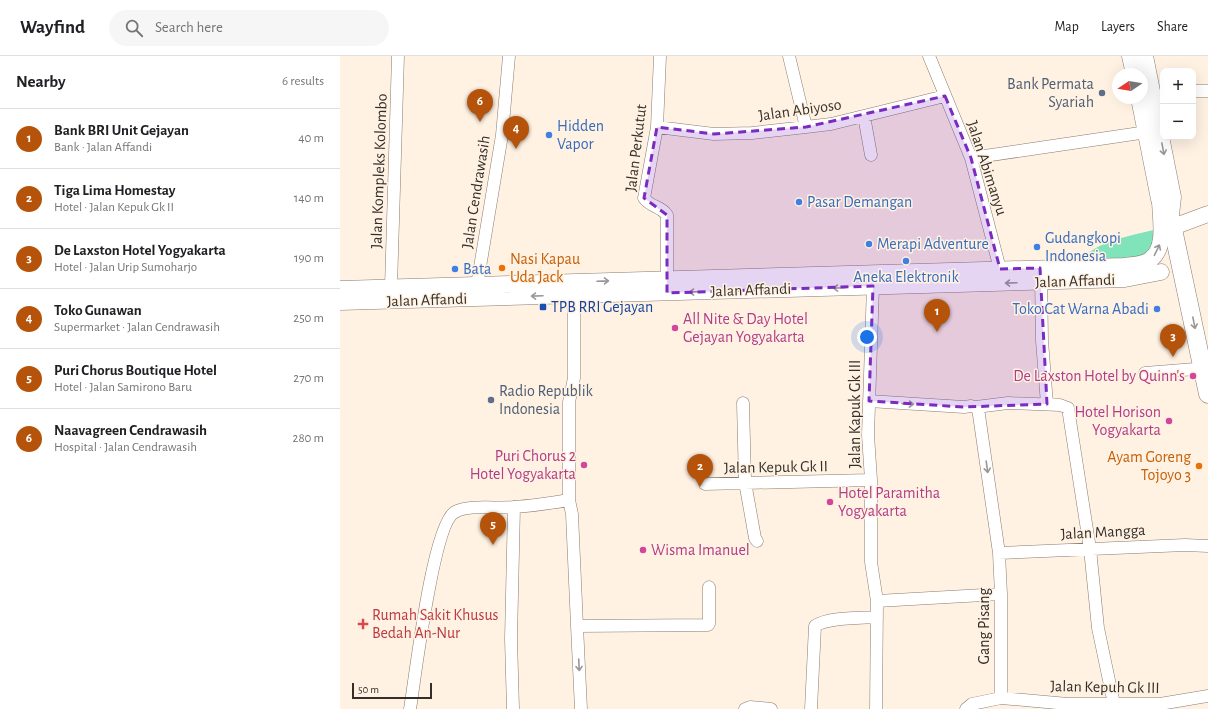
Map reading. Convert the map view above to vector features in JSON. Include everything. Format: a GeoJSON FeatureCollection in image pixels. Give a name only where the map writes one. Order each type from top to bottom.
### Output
{"type":"FeatureCollection","features":[{"type":"Feature","properties":{"kind":"main road"},"geometry":{"type":"LineString","coordinates":[[1131,56],[1134,68]]}},
{"type":"Feature","properties":{"kind":"main road"},"geometry":{"type":"LineString","coordinates":[[1144,56],[1172,197],[1174,255],[1170,263],[1161,272]]}},
{"type":"Feature","properties":{"kind":"main road"},"geometry":{"type":"LineString","coordinates":[[1124,266],[1141,264],[1151,260],[1157,252],[1161,241],[1160,199],[1147,132],[1152,97]]}},
{"type":"Feature","properties":{"kind":"main road"},"geometry":{"type":"LineString","coordinates":[[1160,199],[1174,229],[1206,368],[1208,394]]}},
{"type":"Feature","properties":{"kind":"main road"},"geometry":{"type":"LineString","coordinates":[[1174,229],[1208,214]]}},
{"type":"Feature","properties":{"kind":"main road","name":"Jalan Affandi"},"geometry":{"type":"LineString","coordinates":[[873,280],[1000,269],[1041,275],[1124,266]]}},
{"type":"Feature","properties":{"kind":"main road"},"geometry":{"type":"LineString","coordinates":[[1124,266],[1161,272],[1180,282],[1188,292]]}},
{"type":"Feature","properties":{"kind":"main road","name":"Jalan Affandi"},"geometry":{"type":"LineString","coordinates":[[340,302],[478,292],[1041,275],[1124,279],[1161,272]]}},
{"type":"Feature","properties":{"kind":"main road","name":"Jalan Affandi"},"geometry":{"type":"LineString","coordinates":[[340,289],[390,287],[574,295],[667,286]]}},
{"type":"Feature","properties":{"kind":"street","name":"Jalan Kompleks Kolombo"},"geometry":{"type":"LineString","coordinates":[[390,287],[398,56]]}},
{"type":"Feature","properties":{"kind":"street","name":"Jalan Cendrawasih"},"geometry":{"type":"LineString","coordinates":[[478,292],[502,135],[510,56]]}},
{"type":"Feature","properties":{"kind":"street","name":"Jalan Perkutut"},"geometry":{"type":"LineString","coordinates":[[660,56],[657,127],[644,198],[647,203],[663,210],[667,215],[667,286]]}},
{"type":"Feature","properties":{"kind":"street"},"geometry":{"type":"LineString","coordinates":[[789,56],[806,127]]}},
{"type":"Feature","properties":{"kind":"street","name":"Jalan Abimanyu"},"geometry":{"type":"LineString","coordinates":[[929,56],[971,158],[1000,269]]}},
{"type":"Feature","properties":{"kind":"street"},"geometry":{"type":"LineString","coordinates":[[1196,91],[1208,90]]}},
{"type":"Feature","properties":{"kind":"street","name":"Jalan Abiyoso"},"geometry":{"type":"LineString","coordinates":[[657,127],[714,134],[806,127],[831,124],[945,96]]}},
{"type":"Feature","properties":{"kind":"street"},"geometry":{"type":"LineString","coordinates":[[864,116],[871,155]]}},
{"type":"Feature","properties":{"kind":"street"},"geometry":{"type":"LineString","coordinates":[[971,158],[1147,132]]}},
{"type":"Feature","properties":{"kind":"street"},"geometry":{"type":"LineString","coordinates":[[1041,275],[1042,341],[1047,404]]}},
{"type":"Feature","properties":{"kind":"street","name":"Jalan Kapuk Gk III"},"geometry":{"type":"LineString","coordinates":[[873,280],[869,401],[871,562],[877,602],[876,709]]}},
{"type":"Feature","properties":{"kind":"street"},"geometry":{"type":"LineString","coordinates":[[574,295],[574,378],[569,402],[569,500],[572,514],[581,709]]}},
{"type":"Feature","properties":{"kind":"street"},"geometry":{"type":"LineString","coordinates":[[1145,373],[1206,368]]}},
{"type":"Feature","properties":{"kind":"street"},"geometry":{"type":"LineString","coordinates":[[869,401],[976,407],[1008,403],[1047,404],[1068,408],[1090,549],[1098,628],[1114,704]]}},
{"type":"Feature","properties":{"kind":"street"},"geometry":{"type":"LineString","coordinates":[[743,403],[745,482],[755,538],[757,541]]}},
{"type":"Feature","properties":{"kind":"street","name":"Gang Pisang"},"geometry":{"type":"LineString","coordinates":[[976,407],[979,413],[999,553],[1001,594],[1000,698]]}},
{"type":"Feature","properties":{"kind":"street","name":"Jalan Kepuk Gk II"},"geometry":{"type":"LineString","coordinates":[[705,484],[871,480]]}},
{"type":"Feature","properties":{"kind":"street"},"geometry":{"type":"LineString","coordinates":[[410,709],[433,569],[444,529],[453,512],[464,508],[514,507],[569,500]]}},
{"type":"Feature","properties":{"kind":"street"},"geometry":{"type":"LineString","coordinates":[[513,709],[512,638],[514,507]]}},
{"type":"Feature","properties":{"kind":"street","name":"Jalan Mangga"},"geometry":{"type":"LineString","coordinates":[[999,553],[1185,545],[1208,546]]}},
{"type":"Feature","properties":{"kind":"street"},"geometry":{"type":"LineString","coordinates":[[577,626],[708,625],[710,624],[709,587]]}},
{"type":"Feature","properties":{"kind":"street"},"geometry":{"type":"LineString","coordinates":[[877,602],[1001,594]]}},
{"type":"Feature","properties":{"kind":"street"},"geometry":{"type":"LineString","coordinates":[[811,709],[814,626],[820,623],[844,619],[877,617]]}},
{"type":"Feature","properties":{"kind":"street","name":"Jalan Kepuh Gk III"},"geometry":{"type":"LineString","coordinates":[[966,709],[972,704],[1000,698],[1068,707],[1114,704],[1160,707],[1208,696]]}},
{"type":"Feature","properties":{"kind":"street"},"geometry":{"type":"LineString","coordinates":[[745,709],[750,707],[771,709]]}},
{"type":"Feature","properties":{"kind":"highlighted area"},"geometry":{"type":"Polygon","coordinates":[[[945,96],[971,158],[1000,269],[1040,268],[1047,404],[964,407],[869,401],[873,286],[667,293],[667,215],[644,198],[657,127],[714,134],[806,127],[945,96]]]}},
{"type":"Feature","properties":{"kind":"green space"},"geometry":{"type":"Polygon","coordinates":[[[1154,230],[1156,241],[1144,258],[1081,261],[1087,254],[1104,244],[1154,230]]]}},
{"type":"Feature","properties":{"kind":"place","name":"Bank Permata Syariah"},"geometry":{"type":"Point","coordinates":[1102,93]}},
{"type":"Feature","properties":{"kind":"place","name":"Naavagreen Cendrawasih"},"geometry":{"type":"Point","coordinates":[480,122]}},
{"type":"Feature","properties":{"kind":"place","name":"Hidden Vapor"},"geometry":{"type":"Point","coordinates":[549,135]}},
{"type":"Feature","properties":{"kind":"place","name":"Toko Gunawan"},"geometry":{"type":"Point","coordinates":[516,149]}},
{"type":"Feature","properties":{"kind":"place","name":"Pasar Demangan"},"geometry":{"type":"Point","coordinates":[799,202]}},
{"type":"Feature","properties":{"kind":"place","name":"Merapi Adventure"},"geometry":{"type":"Point","coordinates":[869,244]}},
{"type":"Feature","properties":{"kind":"place","name":"Gudangkopi Indonesia"},"geometry":{"type":"Point","coordinates":[1037,247]}},
{"type":"Feature","properties":{"kind":"place","name":"Aneka Elektronik"},"geometry":{"type":"Point","coordinates":[906,261]}},
{"type":"Feature","properties":{"kind":"place","name":"Nasi Kapau Uda Jack"},"geometry":{"type":"Point","coordinates":[502,268]}},
{"type":"Feature","properties":{"kind":"place","name":"Bata"},"geometry":{"type":"Point","coordinates":[455,269]}},
{"type":"Feature","properties":{"kind":"place","name":"TPB RRI Gejayan"},"geometry":{"type":"Point","coordinates":[543,307]}},
{"type":"Feature","properties":{"kind":"place","name":"Toko Cat Warna Abadi"},"geometry":{"type":"Point","coordinates":[1157,309]}},
{"type":"Feature","properties":{"kind":"place","name":"All Nite & Day Hotel Gejayan Yogyakarta"},"geometry":{"type":"Point","coordinates":[675,328]}},
{"type":"Feature","properties":{"kind":"place","name":"Bank BRI Unit Gejayan"},"geometry":{"type":"Point","coordinates":[937,332]}},
{"type":"Feature","properties":{"kind":"place","name":"De Laxston Hotel Yogyakarta"},"geometry":{"type":"Point","coordinates":[1173,357]}},
{"type":"Feature","properties":{"kind":"place","name":"De Laxston Hotel by Quinn's"},"geometry":{"type":"Point","coordinates":[1193,376]}},
{"type":"Feature","properties":{"kind":"place","name":"Radio Republik Indonesia"},"geometry":{"type":"Point","coordinates":[491,400]}},
{"type":"Feature","properties":{"kind":"place","name":"Hotel Horison Yogyakarta"},"geometry":{"type":"Point","coordinates":[1169,421]}},
{"type":"Feature","properties":{"kind":"place","name":"Puri Chorus 2 Hotel Yogyakarta"},"geometry":{"type":"Point","coordinates":[584,465]}},
{"type":"Feature","properties":{"kind":"place","name":"Ayam Goreng Tojoyo 3"},"geometry":{"type":"Point","coordinates":[1199,466]}},
{"type":"Feature","properties":{"kind":"place","name":"Tiga Lima Homestay"},"geometry":{"type":"Point","coordinates":[700,487]}},
{"type":"Feature","properties":{"kind":"place","name":"Hotel Paramitha Yogyakarta"},"geometry":{"type":"Point","coordinates":[830,502]}},
{"type":"Feature","properties":{"kind":"place","name":"Puri Chorus Boutique Hotel"},"geometry":{"type":"Point","coordinates":[493,545]}},
{"type":"Feature","properties":{"kind":"place","name":"Wisma Imanuel"},"geometry":{"type":"Point","coordinates":[643,550]}},
{"type":"Feature","properties":{"kind":"place","name":"Rumah Sakit Khusus Bedah An-Nur"},"geometry":{"type":"Point","coordinates":[363,624]}}]}
